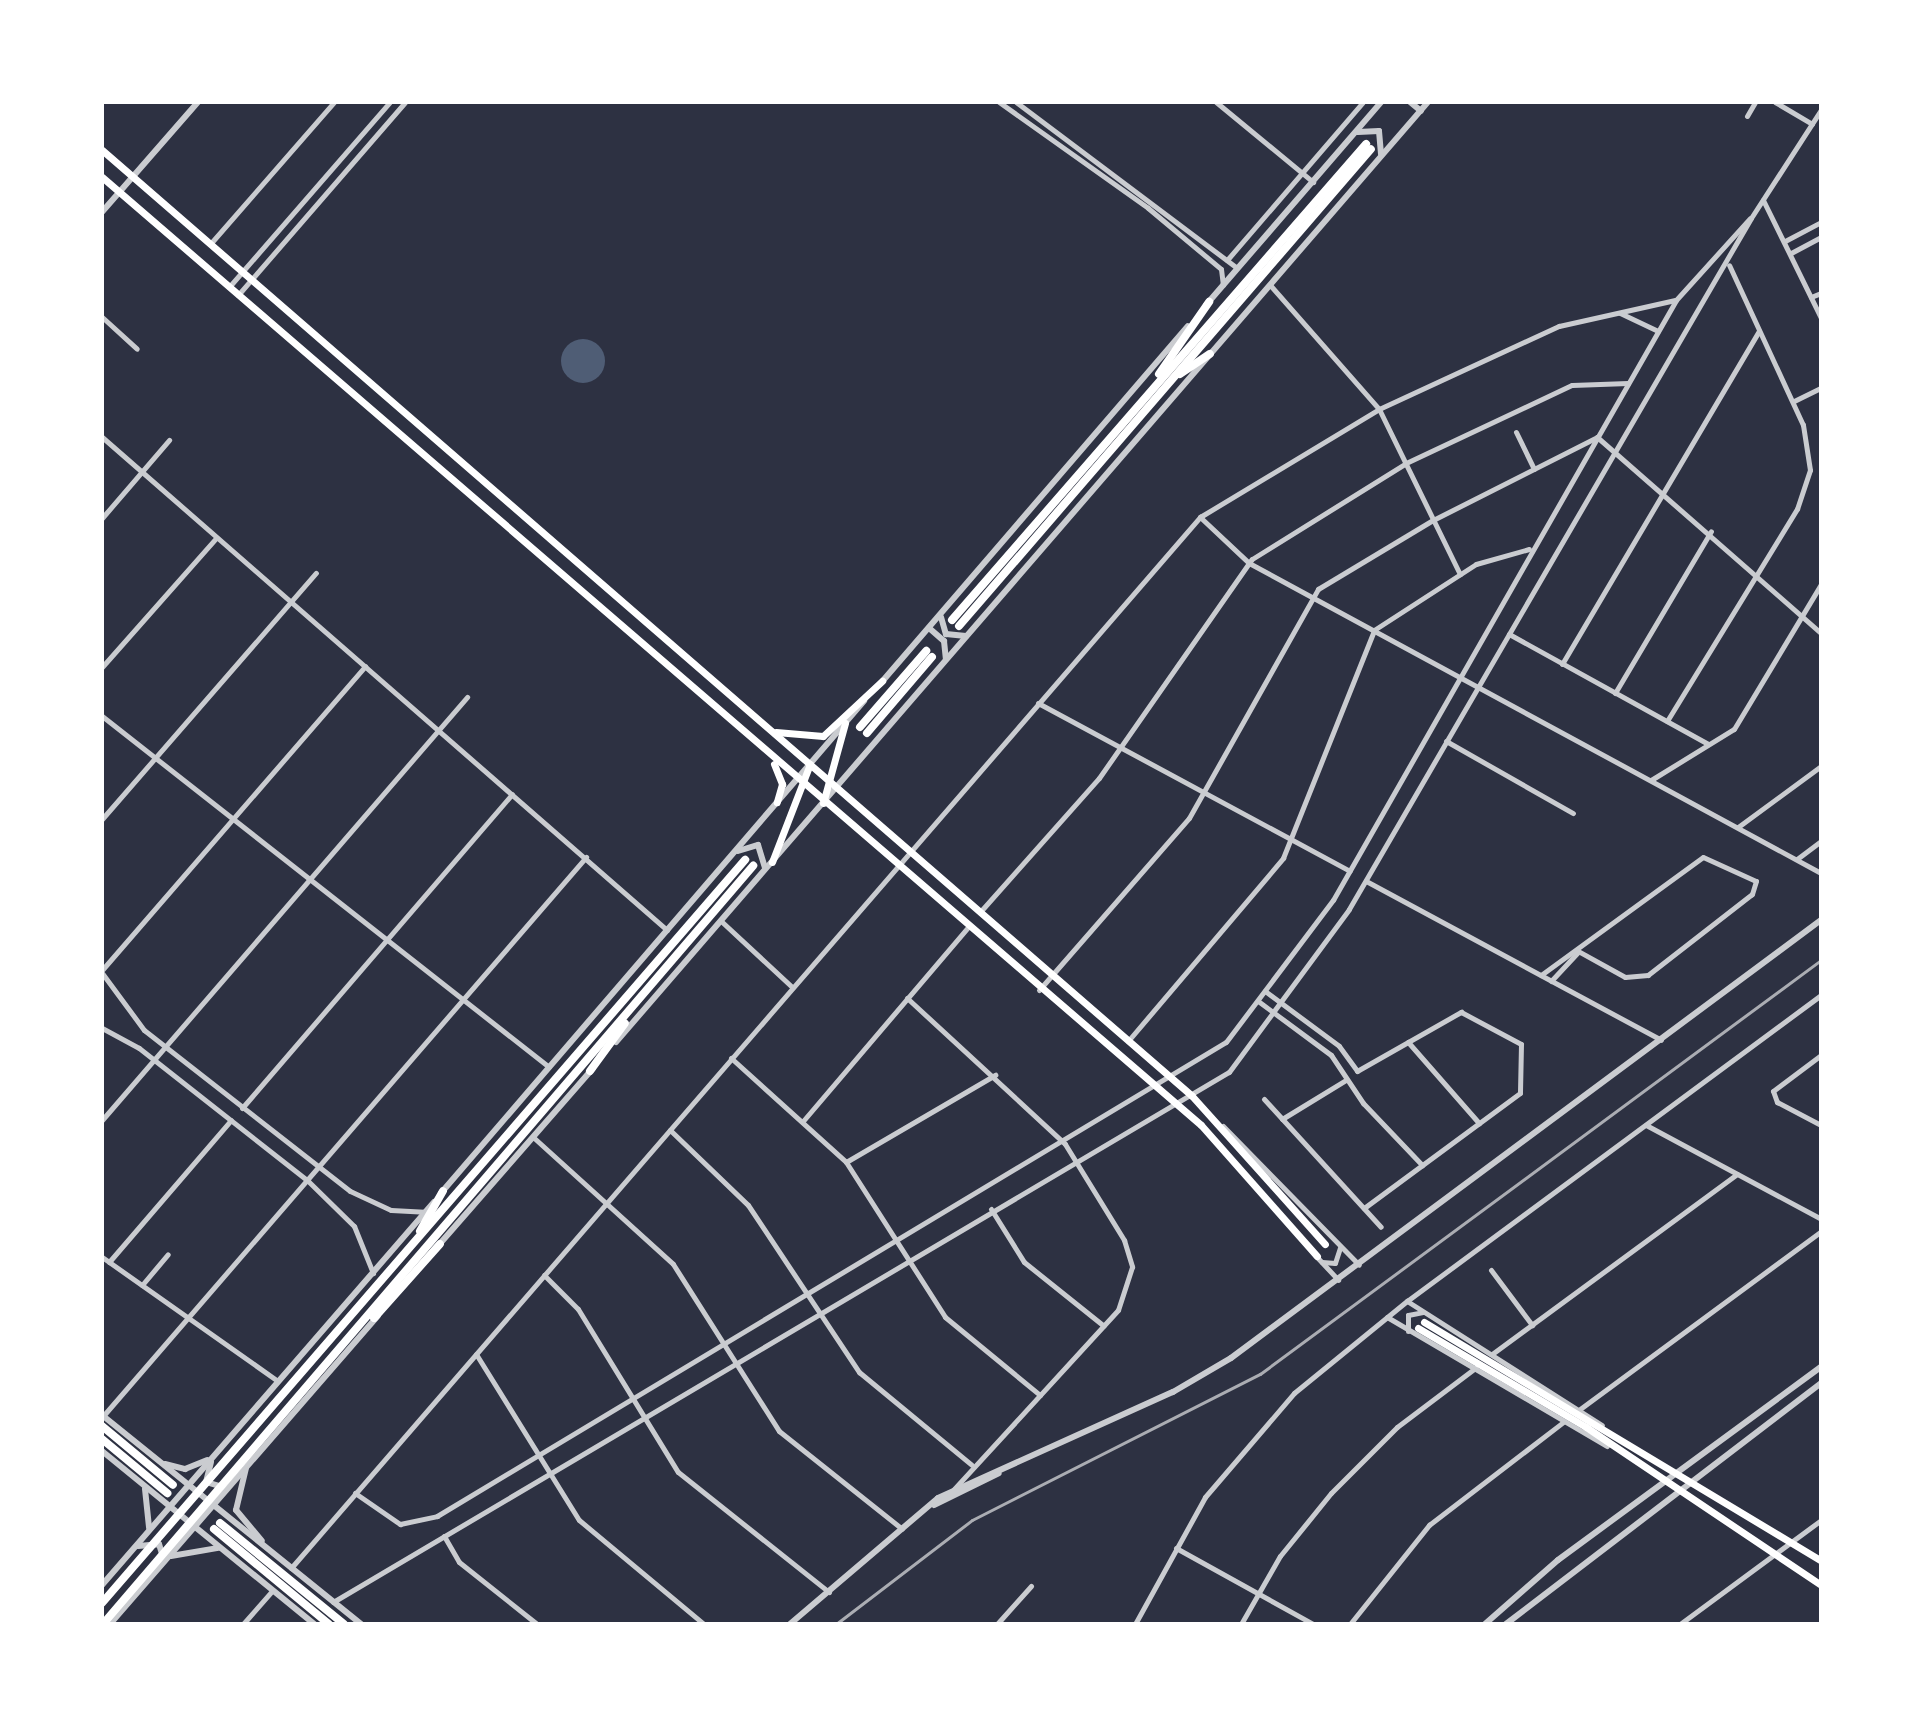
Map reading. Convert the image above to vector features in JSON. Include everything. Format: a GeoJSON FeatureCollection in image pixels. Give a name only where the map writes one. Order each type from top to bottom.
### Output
{"type":"FeatureCollection","features":[{"type":"Feature","properties":{"kind":"main road"},"geometry":{"type":"LineString","coordinates":[[1368,146],[1172,378],[956,623],[1136,408],[1368,146]]}},
{"type":"Feature","properties":{"kind":"main road"},"geometry":{"type":"LineString","coordinates":[[102,150],[1192,1096],[1325,1244]]}},
{"type":"Feature","properties":{"kind":"main road"},"geometry":{"type":"LineString","coordinates":[[102,177],[967,928],[1188,1115],[1319,1259]]}},
{"type":"Feature","properties":{"kind":"main road"},"geometry":{"type":"LineString","coordinates":[[1136,408],[1209,302]]}},
{"type":"Feature","properties":{"kind":"main road"},"geometry":{"type":"LineString","coordinates":[[1172,378],[1210,354]]}},
{"type":"Feature","properties":{"kind":"main road"},"geometry":{"type":"LineString","coordinates":[[863,730],[929,654]]}},
{"type":"Feature","properties":{"kind":"main road"},"geometry":{"type":"LineString","coordinates":[[772,731],[823,736],[882,681]]}},
{"type":"Feature","properties":{"kind":"main road"},"geometry":{"type":"LineString","coordinates":[[823,803],[826,778],[845,723]]}},
{"type":"Feature","properties":{"kind":"main road"},"geometry":{"type":"LineString","coordinates":[[768,755],[782,784],[777,802]]}},
{"type":"Feature","properties":{"kind":"main road"},"geometry":{"type":"LineString","coordinates":[[772,862],[805,787],[810,764]]}},
{"type":"Feature","properties":{"kind":"main road"},"geometry":{"type":"LineString","coordinates":[[102,1603],[749,863],[661,973],[103,1624]]}},
{"type":"Feature","properties":{"kind":"main road"},"geometry":{"type":"LineString","coordinates":[[590,1071],[661,973]]}},
{"type":"Feature","properties":{"kind":"main road"},"geometry":{"type":"LineString","coordinates":[[412,1245],[443,1191]]}},
{"type":"Feature","properties":{"kind":"main road"},"geometry":{"type":"LineString","coordinates":[[321,1371],[440,1244]]}},
{"type":"Feature","properties":{"kind":"main road"},"geometry":{"type":"LineString","coordinates":[[1821,1561],[1690,1480],[1421,1325],[1821,1585]]}},
{"type":"Feature","properties":{"kind":"main road"},"geometry":{"type":"LineString","coordinates":[[102,1426],[170,1489],[102,1439]]}},
{"type":"Feature","properties":{"kind":"main road"},"geometry":{"type":"LineString","coordinates":[[329,1624],[217,1526],[344,1624]]}},
{"type":"Feature","properties":{"kind":"street"},"geometry":{"type":"LineString","coordinates":[[102,212],[198,102]]}},
{"type":"Feature","properties":{"kind":"street"},"geometry":{"type":"LineString","coordinates":[[211,243],[334,102]]}},
{"type":"Feature","properties":{"kind":"street"},"geometry":{"type":"LineString","coordinates":[[229,287],[390,102]]}},
{"type":"Feature","properties":{"kind":"street"},"geometry":{"type":"LineString","coordinates":[[238,295],[405,102]]}},
{"type":"Feature","properties":{"kind":"street"},"geometry":{"type":"LineString","coordinates":[[999,102],[1148,208],[1221,269],[1223,286]]}},
{"type":"Feature","properties":{"kind":"street"},"geometry":{"type":"LineString","coordinates":[[1216,102],[1313,182]]}},
{"type":"Feature","properties":{"kind":"street"},"geometry":{"type":"LineString","coordinates":[[1227,260],[1363,102]]}},
{"type":"Feature","properties":{"kind":"street"},"geometry":{"type":"LineString","coordinates":[[102,1585],[1381,102]]}},
{"type":"Feature","properties":{"kind":"street"},"geometry":{"type":"LineString","coordinates":[[1410,102],[1421,111]]}},
{"type":"Feature","properties":{"kind":"street"},"geometry":{"type":"LineString","coordinates":[[110,1624],[1428,102]]}},
{"type":"Feature","properties":{"kind":"street"},"geometry":{"type":"LineString","coordinates":[[1747,116],[1755,102]]}},
{"type":"Feature","properties":{"kind":"street"},"geometry":{"type":"LineString","coordinates":[[1775,102],[1812,124]]}},
{"type":"Feature","properties":{"kind":"street"},"geometry":{"type":"LineString","coordinates":[[1021,103],[1237,268]]}},
{"type":"Feature","properties":{"kind":"street"},"geometry":{"type":"LineString","coordinates":[[333,1602],[1074,1159],[1172,1102],[1192,1096],[1229,1072],[1366,881],[1478,685],[1729,264],[1751,218],[1821,110]]}},
{"type":"Feature","properties":{"kind":"street"},"geometry":{"type":"LineString","coordinates":[[1353,135],[1379,131],[1380,158]]}},
{"type":"Feature","properties":{"kind":"street"},"geometry":{"type":"LineString","coordinates":[[1763,199],[1821,318]]}},
{"type":"Feature","properties":{"kind":"street"},"geometry":{"type":"LineString","coordinates":[[355,1493],[389,1520],[419,1524],[633,1402],[1209,1059],[1258,1001],[1350,871],[1457,674],[1676,300],[1751,218]]}},
{"type":"Feature","properties":{"kind":"street"},"geometry":{"type":"LineString","coordinates":[[1785,241],[1820,225]]}},
{"type":"Feature","properties":{"kind":"street"},"geometry":{"type":"LineString","coordinates":[[280,229],[287,236]]}},
{"type":"Feature","properties":{"kind":"street"},"geometry":{"type":"LineString","coordinates":[[1791,253],[1821,237]]}},
{"type":"Feature","properties":{"kind":"street"},"geometry":{"type":"LineString","coordinates":[[1667,721],[1797,509],[1810,470],[1794,401],[1729,264]]}},
{"type":"Feature","properties":{"kind":"street"},"geometry":{"type":"LineString","coordinates":[[1270,285],[1379,409],[1460,574]]}},
{"type":"Feature","properties":{"kind":"street"},"geometry":{"type":"LineString","coordinates":[[1811,297],[1821,293]]}},
{"type":"Feature","properties":{"kind":"street"},"geometry":{"type":"LineString","coordinates":[[291,1568],[1200,517],[1379,409],[1570,321],[1676,300]]}},
{"type":"Feature","properties":{"kind":"street"},"geometry":{"type":"LineString","coordinates":[[1619,312],[1658,331]]}},
{"type":"Feature","properties":{"kind":"street"},"geometry":{"type":"LineString","coordinates":[[102,317],[137,349]]}},
{"type":"Feature","properties":{"kind":"street"},"geometry":{"type":"LineString","coordinates":[[1562,664],[1760,330]]}},
{"type":"Feature","properties":{"kind":"street"},"geometry":{"type":"LineString","coordinates":[[980,912],[1120,747],[1249,563],[1406,463],[1572,385],[1628,383]]}},
{"type":"Feature","properties":{"kind":"street"},"geometry":{"type":"LineString","coordinates":[[1794,401],[1821,388]]}},
{"type":"Feature","properties":{"kind":"street"},"geometry":{"type":"LineString","coordinates":[[1516,432],[1534,469]]}},
{"type":"Feature","properties":{"kind":"street"},"geometry":{"type":"LineString","coordinates":[[102,437],[667,930]]}},
{"type":"Feature","properties":{"kind":"street"},"geometry":{"type":"LineString","coordinates":[[1597,437],[1619,449],[1821,633]]}},
{"type":"Feature","properties":{"kind":"street"},"geometry":{"type":"LineString","coordinates":[[1039,990],[1177,834],[1204,792],[1311,596],[1433,520],[1597,437]]}},
{"type":"Feature","properties":{"kind":"street"},"geometry":{"type":"LineString","coordinates":[[102,518],[169,440]]}},
{"type":"Feature","properties":{"kind":"street"},"geometry":{"type":"LineString","coordinates":[[1200,517],[1249,563],[1821,873]]}},
{"type":"Feature","properties":{"kind":"street"},"geometry":{"type":"LineString","coordinates":[[1615,693],[1711,531]]}},
{"type":"Feature","properties":{"kind":"street"},"geometry":{"type":"LineString","coordinates":[[102,667],[216,538]]}},
{"type":"Feature","properties":{"kind":"street"},"geometry":{"type":"LineString","coordinates":[[1128,1041],[1270,877],[1290,839],[1374,630],[1460,574],[1506,551],[1530,549]]}},
{"type":"Feature","properties":{"kind":"street"},"geometry":{"type":"LineString","coordinates":[[102,819],[316,573]]}},
{"type":"Feature","properties":{"kind":"street"},"geometry":{"type":"LineString","coordinates":[[1651,780],[1734,729],[1821,584]]}},
{"type":"Feature","properties":{"kind":"street"},"geometry":{"type":"LineString","coordinates":[[941,614],[946,634],[967,636]]}},
{"type":"Feature","properties":{"kind":"street"},"geometry":{"type":"LineString","coordinates":[[929,628],[944,641],[946,659]]}},
{"type":"Feature","properties":{"kind":"street"},"geometry":{"type":"LineString","coordinates":[[1509,634],[1709,744]]}},
{"type":"Feature","properties":{"kind":"street"},"geometry":{"type":"LineString","coordinates":[[365,666],[102,971],[136,1021],[319,1166],[364,1199],[405,1214],[425,1212]]}},
{"type":"Feature","properties":{"kind":"street"},"geometry":{"type":"LineString","coordinates":[[102,1120],[467,697]]}},
{"type":"Feature","properties":{"kind":"street"},"geometry":{"type":"LineString","coordinates":[[1038,703],[1350,871]]}},
{"type":"Feature","properties":{"kind":"street"},"geometry":{"type":"LineString","coordinates":[[102,716],[385,942],[549,1067]]}},
{"type":"Feature","properties":{"kind":"street"},"geometry":{"type":"LineString","coordinates":[[1446,741],[1573,813]]}},
{"type":"Feature","properties":{"kind":"street"},"geometry":{"type":"LineString","coordinates":[[1738,827],[1821,766]]}},
{"type":"Feature","properties":{"kind":"street"},"geometry":{"type":"LineString","coordinates":[[242,1108],[512,794]]}},
{"type":"Feature","properties":{"kind":"street"},"geometry":{"type":"LineString","coordinates":[[1797,859],[1821,841]]}},
{"type":"Feature","properties":{"kind":"street"},"geometry":{"type":"LineString","coordinates":[[731,855],[758,845],[766,853],[764,871]]}},
{"type":"Feature","properties":{"kind":"street"},"geometry":{"type":"LineString","coordinates":[[361,1624],[102,1415],[586,857]]}},
{"type":"Feature","properties":{"kind":"street"},"geometry":{"type":"LineString","coordinates":[[1541,975],[1703,857],[1756,881],[1752,894],[1648,975],[1625,977],[1578,951]]}},
{"type":"Feature","properties":{"kind":"street"},"geometry":{"type":"LineString","coordinates":[[1366,881],[1663,1041]]}},
{"type":"Feature","properties":{"kind":"street"},"geometry":{"type":"LineString","coordinates":[[930,1506],[1202,1376],[1339,1281],[1821,920]]}},
{"type":"Feature","properties":{"kind":"street"},"geometry":{"type":"LineString","coordinates":[[721,921],[792,987]]}},
{"type":"Feature","properties":{"kind":"street"},"geometry":{"type":"LineString","coordinates":[[803,1121],[967,928]]}},
{"type":"Feature","properties":{"kind":"street"},"geometry":{"type":"LineString","coordinates":[[1551,981],[1578,951]]}},
{"type":"Feature","properties":{"kind":"street"},"geometry":{"type":"LineString","coordinates":[[1265,991],[1339,1046],[1357,1071],[1461,1012],[1521,1044],[1523,1087],[1364,1208]]}},
{"type":"Feature","properties":{"kind":"street"},"geometry":{"type":"LineString","coordinates":[[1135,1624],[1176,1548],[1247,1443],[1294,1393],[1407,1301],[1821,995]]}},
{"type":"Feature","properties":{"kind":"street"},"geometry":{"type":"LineString","coordinates":[[907,998],[995,1075],[1065,1144],[1132,1260],[1127,1298],[972,1465],[954,1489]]}},
{"type":"Feature","properties":{"kind":"street"},"geometry":{"type":"LineString","coordinates":[[1258,1001],[1331,1055],[1346,1080],[1422,1165]]}},
{"type":"Feature","properties":{"kind":"street"},"geometry":{"type":"LineString","coordinates":[[102,1028],[154,1060],[307,1180],[354,1226],[373,1273]]}},
{"type":"Feature","properties":{"kind":"street"},"geometry":{"type":"LineString","coordinates":[[1408,1042],[1479,1123]]}},
{"type":"Feature","properties":{"kind":"street"},"geometry":{"type":"LineString","coordinates":[[1821,1055],[1773,1091],[1777,1102],[1821,1125]]}},
{"type":"Feature","properties":{"kind":"street"},"geometry":{"type":"LineString","coordinates":[[731,1058],[846,1162],[945,1317],[1040,1395]]}},
{"type":"Feature","properties":{"kind":"street"},"geometry":{"type":"LineString","coordinates":[[846,1162],[995,1075]]}},
{"type":"Feature","properties":{"kind":"street"},"geometry":{"type":"LineString","coordinates":[[1282,1119],[1346,1080]]}},
{"type":"Feature","properties":{"kind":"street"},"geometry":{"type":"LineString","coordinates":[[1264,1099],[1381,1227]]}},
{"type":"Feature","properties":{"kind":"street"},"geometry":{"type":"LineString","coordinates":[[1211,1115],[1359,1265]]}},
{"type":"Feature","properties":{"kind":"street"},"geometry":{"type":"LineString","coordinates":[[109,1262],[231,1120]]}},
{"type":"Feature","properties":{"kind":"street"},"geometry":{"type":"LineString","coordinates":[[1646,1125],[1821,1219]]}},
{"type":"Feature","properties":{"kind":"street"},"geometry":{"type":"LineString","coordinates":[[670,1130],[748,1205],[817,1314],[869,1382],[972,1465]]}},
{"type":"Feature","properties":{"kind":"street"},"geometry":{"type":"LineString","coordinates":[[533,1137],[673,1264],[779,1431],[902,1529]]}},
{"type":"Feature","properties":{"kind":"street"},"geometry":{"type":"LineString","coordinates":[[1492,1354],[1737,1174]]}},
{"type":"Feature","properties":{"kind":"street"},"geometry":{"type":"LineString","coordinates":[[991,1209],[1024,1262],[1104,1326]]}},
{"type":"Feature","properties":{"kind":"street"},"geometry":{"type":"LineString","coordinates":[[1580,1409],[1821,1231]]}},
{"type":"Feature","properties":{"kind":"street"},"geometry":{"type":"LineString","coordinates":[[1319,1259],[1335,1263],[1340,1248]]}},
{"type":"Feature","properties":{"kind":"street"},"geometry":{"type":"LineString","coordinates":[[142,1285],[168,1254]]}},
{"type":"Feature","properties":{"kind":"street"},"geometry":{"type":"LineString","coordinates":[[102,1257],[278,1381]]}},
{"type":"Feature","properties":{"kind":"street"},"geometry":{"type":"LineString","coordinates":[[1319,1259],[1339,1281]]}},
{"type":"Feature","properties":{"kind":"street"},"geometry":{"type":"LineString","coordinates":[[1491,1270],[1532,1325]]}},
{"type":"Feature","properties":{"kind":"street"},"geometry":{"type":"LineString","coordinates":[[544,1275],[578,1309],[643,1418],[702,1494],[829,1592]]}},
{"type":"Feature","properties":{"kind":"street"},"geometry":{"type":"LineString","coordinates":[[1407,1301],[1580,1409],[1622,1440]]}},
{"type":"Feature","properties":{"kind":"street"},"geometry":{"type":"LineString","coordinates":[[1408,1331],[1408,1315],[1424,1312]]}},
{"type":"Feature","properties":{"kind":"street"},"geometry":{"type":"LineString","coordinates":[[1387,1317],[1607,1446]]}},
{"type":"Feature","properties":{"kind":"street"},"geometry":{"type":"LineString","coordinates":[[476,1354],[549,1474],[597,1539],[704,1624]]}},
{"type":"Feature","properties":{"kind":"street"},"geometry":{"type":"LineString","coordinates":[[1485,1624],[1665,1481],[1821,1367]]}},
{"type":"Feature","properties":{"kind":"street"},"geometry":{"type":"LineString","coordinates":[[1241,1624],[1257,1593],[1351,1471],[1475,1368]]}},
{"type":"Feature","properties":{"kind":"street"},"geometry":{"type":"LineString","coordinates":[[1506,1624],[1690,1480],[1821,1383]]}},
{"type":"Feature","properties":{"kind":"street"},"geometry":{"type":"LineString","coordinates":[[1350,1624],[1429,1525],[1563,1422]]}},
{"type":"Feature","properties":{"kind":"street"},"geometry":{"type":"LineString","coordinates":[[102,1451],[314,1624]]}},
{"type":"Feature","properties":{"kind":"street"},"geometry":{"type":"LineString","coordinates":[[215,1454],[205,1474],[208,1486],[223,1487],[240,1474]]}},
{"type":"Feature","properties":{"kind":"street"},"geometry":{"type":"LineString","coordinates":[[157,1460],[185,1469],[215,1454]]}},
{"type":"Feature","properties":{"kind":"street"},"geometry":{"type":"LineString","coordinates":[[246,1467],[236,1510],[265,1548]]}},
{"type":"Feature","properties":{"kind":"street"},"geometry":{"type":"LineString","coordinates":[[790,1624],[930,1506],[954,1489],[1002,1470]]}},
{"type":"Feature","properties":{"kind":"street"},"geometry":{"type":"LineString","coordinates":[[141,1483],[152,1505],[147,1533]]}},
{"type":"Feature","properties":{"kind":"street"},"geometry":{"type":"LineString","coordinates":[[1680,1624],[1821,1520]]}},
{"type":"Feature","properties":{"kind":"street"},"geometry":{"type":"LineString","coordinates":[[444,1536],[459,1562],[537,1624]]}},
{"type":"Feature","properties":{"kind":"street"},"geometry":{"type":"LineString","coordinates":[[134,1548],[159,1544],[158,1569]]}},
{"type":"Feature","properties":{"kind":"street"},"geometry":{"type":"LineString","coordinates":[[168,1557],[220,1548]]}},
{"type":"Feature","properties":{"kind":"street"},"geometry":{"type":"LineString","coordinates":[[1176,1548],[1313,1624]]}},
{"type":"Feature","properties":{"kind":"street"},"geometry":{"type":"LineString","coordinates":[[997,1624],[1031,1586]]}},
{"type":"Feature","properties":{"kind":"street"},"geometry":{"type":"LineString","coordinates":[[243,1624],[272,1591]]}},
{"type":"Feature","properties":{"kind":"water"},"geometry":{"type":"Polygon","coordinates":[[[583,339],[598,346],[605,361],[598,376],[583,383],[568,376],[561,361],[568,346],[583,339]]]}},
{"type":"Feature","properties":{"kind":"railway"},"geometry":{"type":"LineString","coordinates":[[836,1624],[972,1520],[1260,1374],[1821,960]]}}]}
